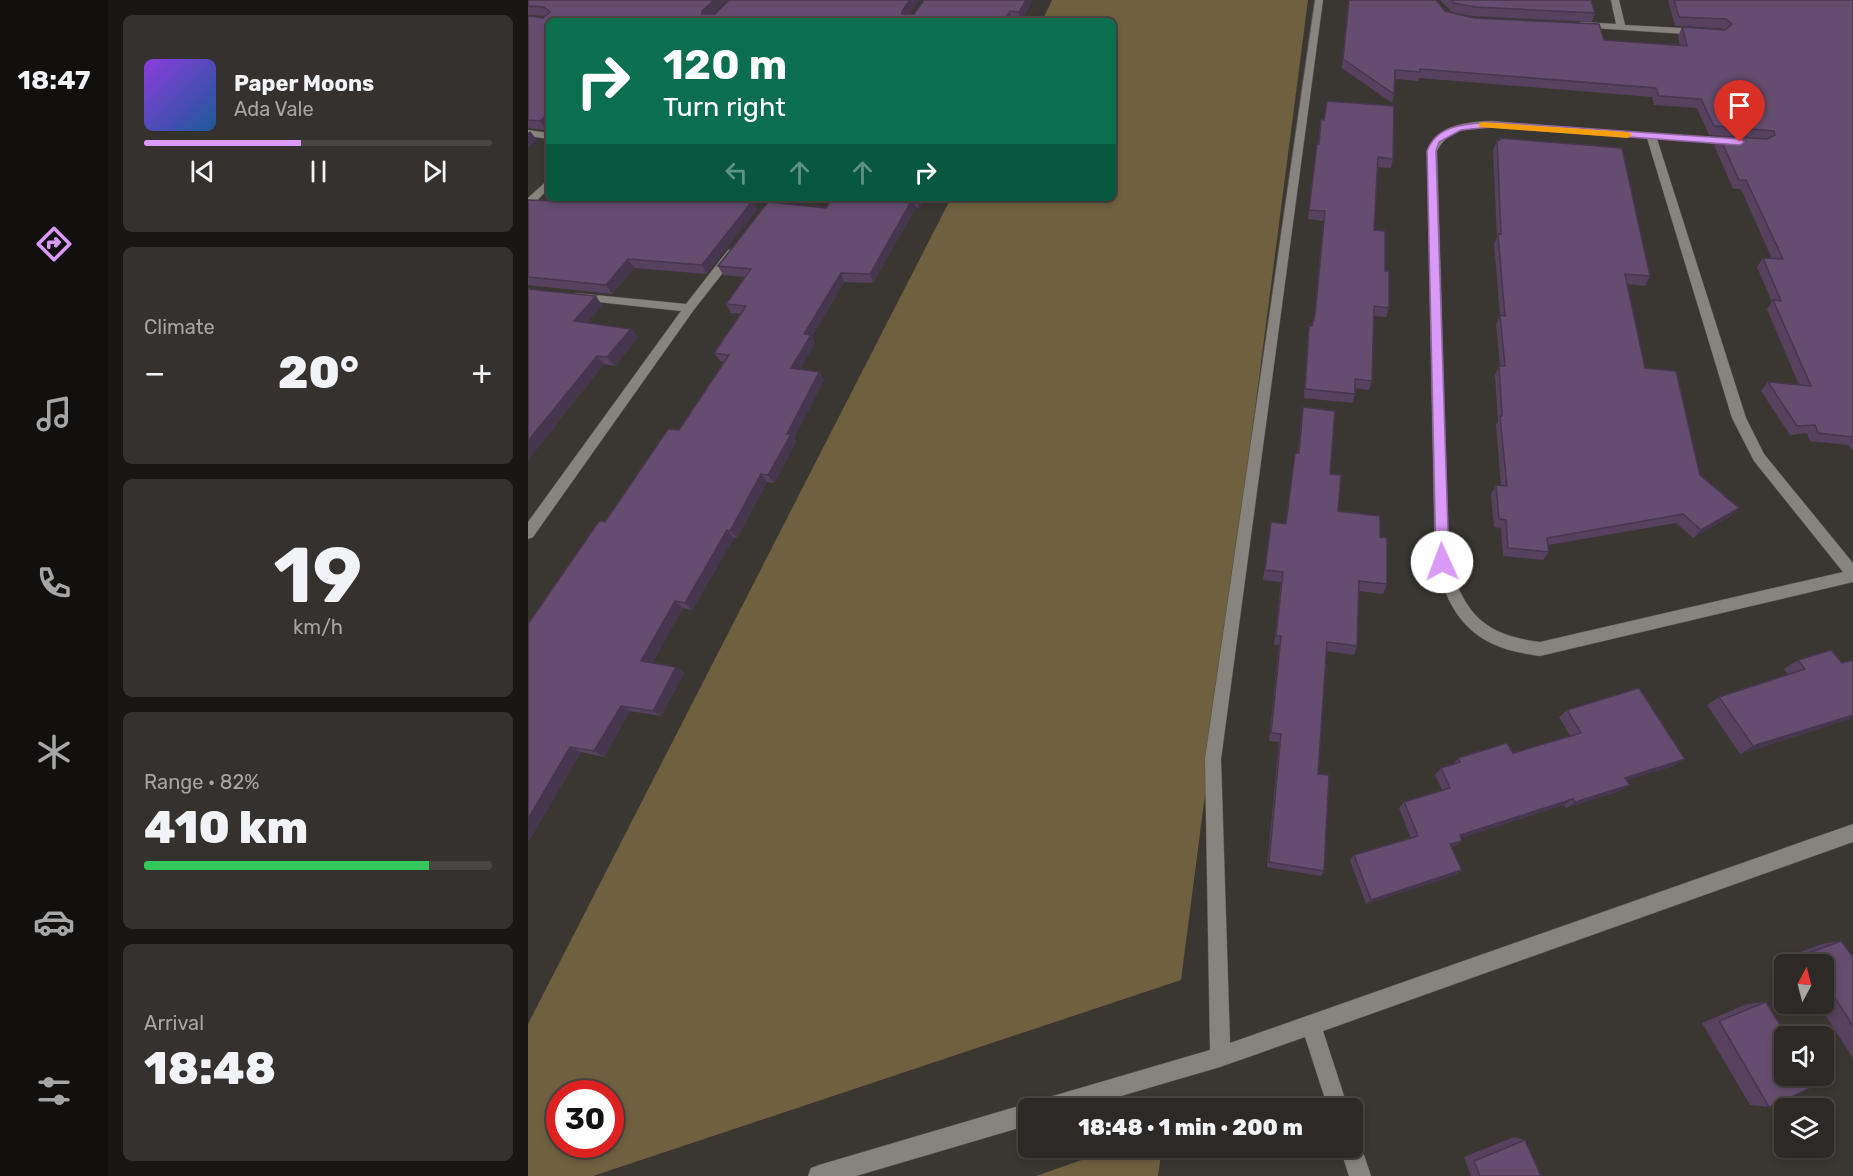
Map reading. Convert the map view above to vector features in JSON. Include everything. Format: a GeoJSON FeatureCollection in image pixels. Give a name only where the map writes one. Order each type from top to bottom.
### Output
{"type":"FeatureCollection","features":[{"type":"Feature","properties":{"kind":"street"},"geometry":{"type":"LineString","coordinates":[[1220,1057],[1213,759],[1319,0]]}},
{"type":"Feature","properties":{"kind":"street"},"geometry":{"type":"LineString","coordinates":[[1615,0],[1621,27]]}},
{"type":"Feature","properties":{"kind":"street"},"geometry":{"type":"LineString","coordinates":[[1575,25],[1710,33]]}},
{"type":"Feature","properties":{"kind":"street"},"geometry":{"type":"LineString","coordinates":[[1650,137],[1744,428],[1760,457],[1853,575],[1540,649],[1507,645],[1473,625],[1459,608],[1449,589],[1442,551],[1432,151],[1435,141],[1440,136],[1459,128],[1482,125],[1751,143]]}},
{"type":"Feature","properties":{"kind":"street"},"geometry":{"type":"LineString","coordinates":[[528,133],[546,135]]}},
{"type":"Feature","properties":{"kind":"street"},"geometry":{"type":"LineString","coordinates":[[528,204],[546,185]]}},
{"type":"Feature","properties":{"kind":"street"},"geometry":{"type":"LineString","coordinates":[[528,533],[535,514],[739,244]]}},
{"type":"Feature","properties":{"kind":"street"},"geometry":{"type":"LineString","coordinates":[[562,295],[689,308]]}},
{"type":"Feature","properties":{"kind":"street"},"geometry":{"type":"LineString","coordinates":[[1080,1098],[1220,1057],[1311,1026],[1853,833]]}},
{"type":"Feature","properties":{"kind":"street"},"geometry":{"type":"LineString","coordinates":[[1311,1026],[1335,1098]]}},
{"type":"Feature","properties":{"kind":"street"},"geometry":{"type":"LineString","coordinates":[[819,1176],[1018,1117]]}},
{"type":"Feature","properties":{"kind":"street"},"geometry":{"type":"LineString","coordinates":[[1354,1158],[1360,1176]]}},
{"type":"Feature","properties":{"kind":"shaded area"},"geometry":{"type":"Polygon","coordinates":[[[1052,0],[1308,0],[1181,980],[593,1176],[528,1176],[528,1024],[949,201],[1116,201],[1116,18],[1043,18],[1052,0]]]}},
{"type":"Feature","properties":{"kind":"shaded area"},"geometry":{"type":"Polygon","coordinates":[[[1087,1158],[1161,1158],[1158,1176],[1036,1176],[1087,1158]]]}},
{"type":"Feature","properties":{"kind":"building"},"geometry":{"type":"Polygon","coordinates":[[[528,0],[714,0],[702,11],[702,14],[715,14],[729,0],[910,0],[902,14],[914,14],[924,0],[1026,0],[1019,12],[1010,11],[1006,18],[546,18],[546,116],[540,121],[528,120],[528,16],[543,18],[550,12],[544,7],[528,6],[528,0]]]}},
{"type":"Feature","properties":{"kind":"building"},"geometry":{"type":"Polygon","coordinates":[[[1349,0],[1436,0],[1445,11],[1474,18],[1599,24],[1604,40],[1687,46],[1682,27],[1725,30],[1732,24],[1726,19],[1679,17],[1674,0],[1853,0],[1853,437],[1818,433],[1815,425],[1797,426],[1768,382],[1811,386],[1773,300],[1781,301],[1763,258],[1783,259],[1746,180],[1739,180],[1719,136],[1767,139],[1775,135],[1774,131],[1714,126],[1701,99],[1659,96],[1656,88],[1420,69],[1420,72],[1395,70],[1394,94],[1343,59],[1349,0]]]}},
{"type":"Feature","properties":{"kind":"building"},"geometry":{"type":"Polygon","coordinates":[[[1451,0],[1591,0],[1595,13],[1475,7],[1454,3],[1451,0]]]}},
{"type":"Feature","properties":{"kind":"building"},"geometry":{"type":"Polygon","coordinates":[[[1327,101],[1394,106],[1393,159],[1378,157],[1374,230],[1385,231],[1385,271],[1389,271],[1389,308],[1374,306],[1372,381],[1355,379],[1355,394],[1305,389],[1309,326],[1312,326],[1315,314],[1325,211],[1309,210],[1321,119],[1324,120],[1327,101]]]}},
{"type":"Feature","properties":{"kind":"building"},"geometry":{"type":"Polygon","coordinates":[[[1500,138],[1622,148],[1650,276],[1625,274],[1645,368],[1676,371],[1700,475],[1739,508],[1701,530],[1683,514],[1547,538],[1549,552],[1508,548],[1506,520],[1499,519],[1496,485],[1507,486],[1500,416],[1502,416],[1499,366],[1505,366],[1500,315],[1505,316],[1498,234],[1501,234],[1497,140],[1500,138]]]}},
{"type":"Feature","properties":{"kind":"building"},"geometry":{"type":"Polygon","coordinates":[[[528,200],[752,201],[702,265],[628,259],[606,285],[528,277],[528,200]]]}},
{"type":"Feature","properties":{"kind":"building"},"geometry":{"type":"Polygon","coordinates":[[[831,201],[911,201],[870,274],[841,273],[804,334],[811,335],[791,368],[819,372],[787,434],[791,434],[768,475],[761,474],[730,531],[727,530],[685,603],[675,601],[641,661],[676,667],[653,711],[621,706],[594,751],[570,747],[528,819],[528,624],[599,521],[605,522],[668,429],[679,430],[729,355],[714,353],[746,306],[726,304],[751,269],[718,266],[768,202],[826,208],[831,201]]]}},
{"type":"Feature","properties":{"kind":"building"},"geometry":{"type":"Polygon","coordinates":[[[528,289],[596,296],[574,321],[631,329],[607,357],[597,356],[528,441],[528,289]]]}},
{"type":"Feature","properties":{"kind":"building"},"geometry":{"type":"Polygon","coordinates":[[[1303,407],[1335,411],[1330,474],[1341,475],[1338,511],[1380,516],[1380,537],[1387,538],[1387,584],[1359,581],[1357,646],[1327,642],[1318,774],[1329,775],[1324,871],[1269,862],[1281,734],[1271,733],[1281,636],[1276,636],[1283,572],[1265,570],[1271,522],[1286,524],[1295,453],[1299,453],[1303,407]]]}},
{"type":"Feature","properties":{"kind":"building"},"geometry":{"type":"Polygon","coordinates":[[[1831,650],[1842,663],[1853,660],[1853,715],[1753,746],[1719,697],[1805,669],[1798,660],[1831,650]]]}},
{"type":"Feature","properties":{"kind":"building"},"geometry":{"type":"Polygon","coordinates":[[[1639,688],[1685,759],[1625,778],[1630,785],[1575,802],[1573,799],[1460,835],[1462,841],[1450,844],[1462,870],[1371,900],[1354,855],[1418,836],[1404,802],[1450,788],[1441,768],[1460,762],[1458,758],[1507,743],[1513,753],[1581,733],[1567,710],[1639,688]]]}},
{"type":"Feature","properties":{"kind":"building"},"geometry":{"type":"Polygon","coordinates":[[[1841,941],[1853,957],[1853,1026],[1834,997],[1834,954],[1806,954],[1841,941]]]}},
{"type":"Feature","properties":{"kind":"building"},"geometry":{"type":"Polygon","coordinates":[[[1766,1002],[1781,1026],[1774,1026],[1774,1086],[1815,1086],[1789,1098],[1774,1098],[1774,1105],[1769,1107],[1719,1021],[1766,1002]]]}},
{"type":"Feature","properties":{"kind":"building"},"geometry":{"type":"Polygon","coordinates":[[[1525,1140],[1541,1176],[1480,1176],[1474,1161],[1525,1140]]]}},
{"type":"Feature","properties":{"kind":"slow traffic"},"geometry":{"type":"LineString","coordinates":[[1482,125],[1628,135]]}},
{"type":"Feature","properties":{"kind":"route"},"geometry":{"type":"LineString","coordinates":[[1442,562],[1432,151],[1435,141],[1440,136],[1459,128],[1491,124],[1740,142]]}}]}
